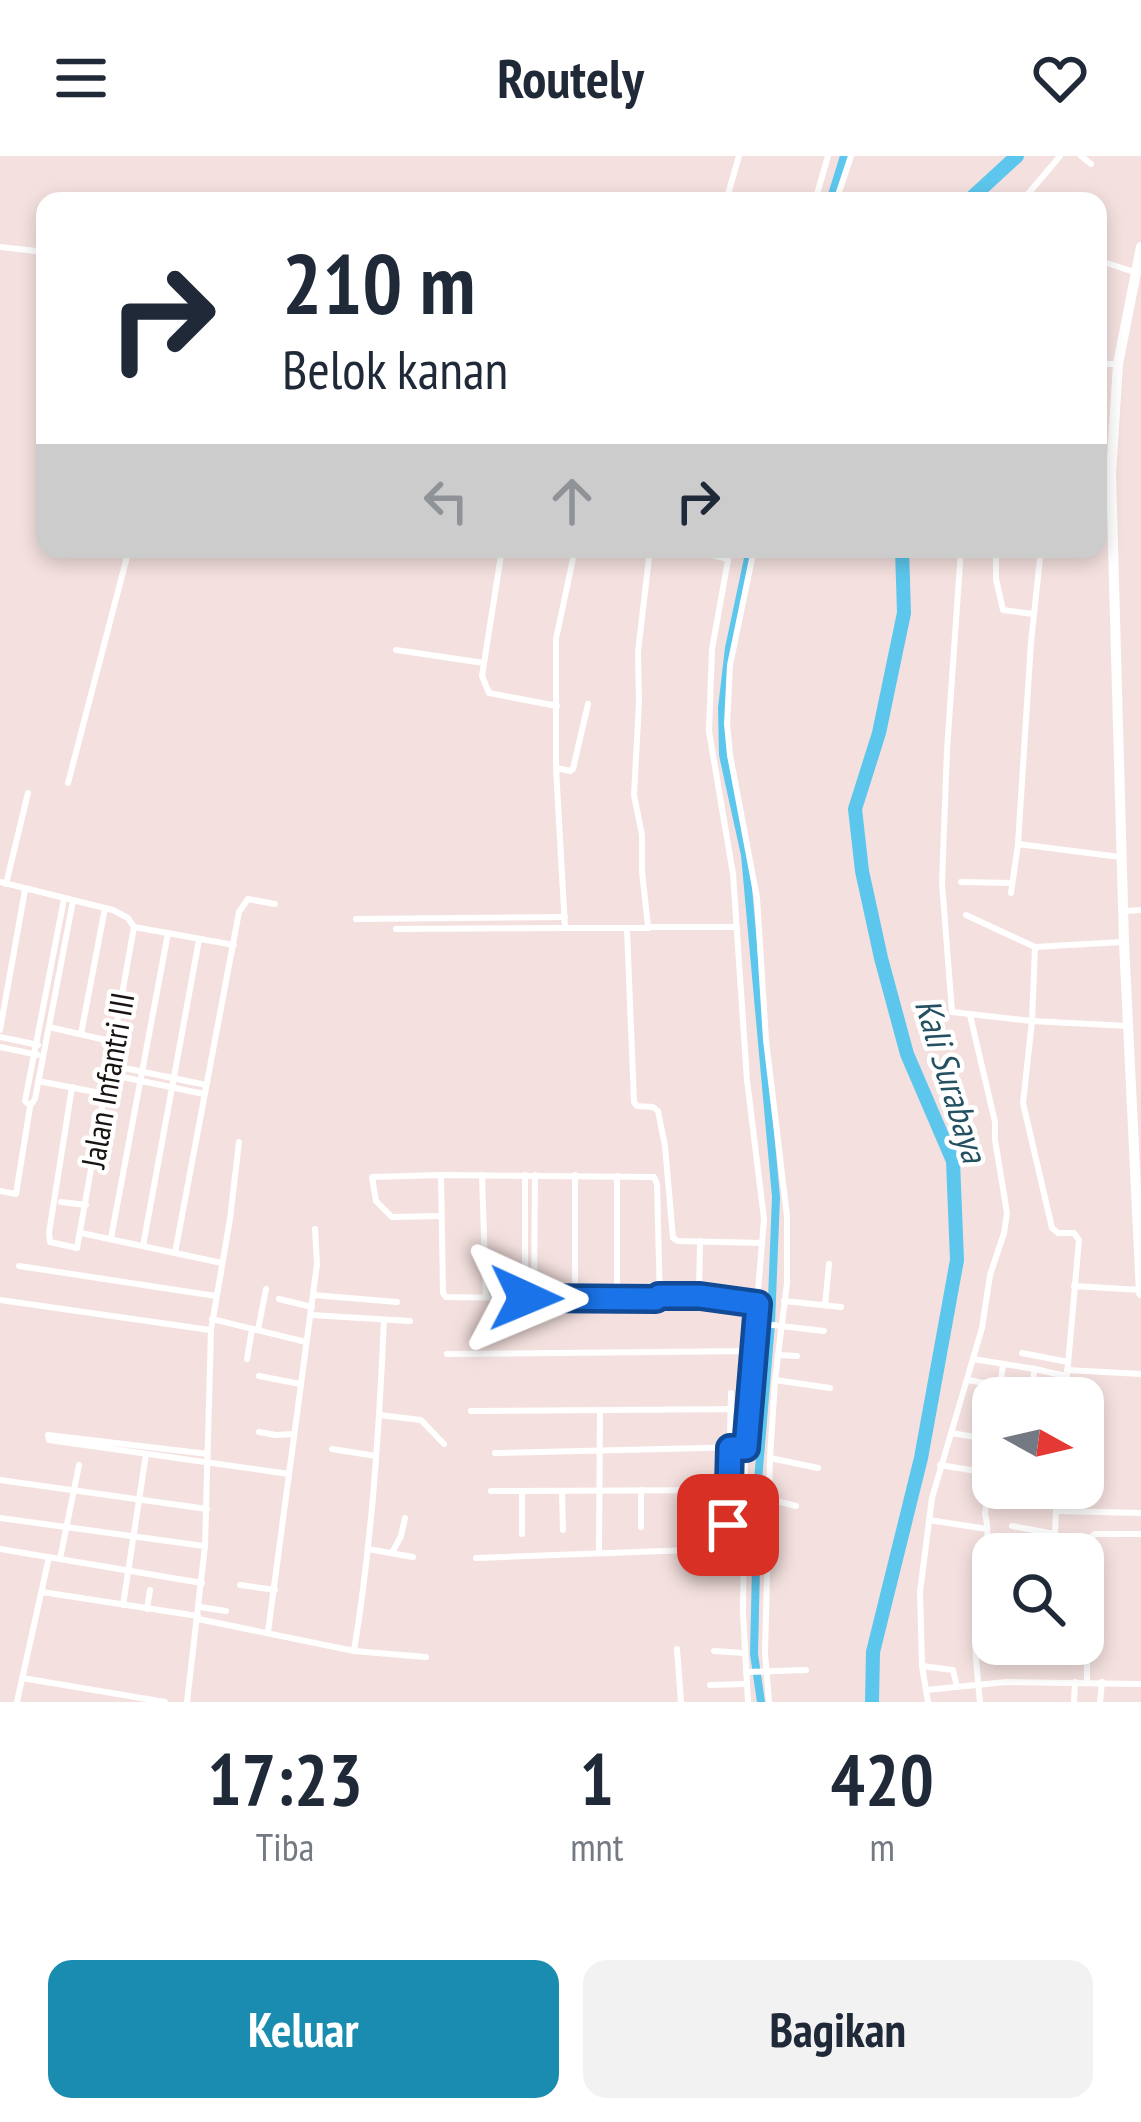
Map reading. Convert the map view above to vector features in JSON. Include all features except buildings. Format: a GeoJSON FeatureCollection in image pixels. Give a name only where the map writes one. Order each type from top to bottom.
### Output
{"type":"FeatureCollection","features":[{"type":"Feature","properties":{"kind":"main road"},"geometry":{"type":"LineString","coordinates":[[1141,247],[1118,364],[1111,473],[1124,942],[1141,1291]]}},
{"type":"Feature","properties":{"kind":"street"},"geometry":{"type":"LineString","coordinates":[[729,192],[739,156]]}},
{"type":"Feature","properties":{"kind":"street"},"geometry":{"type":"LineString","coordinates":[[838,192],[851,156]]}},
{"type":"Feature","properties":{"kind":"street"},"geometry":{"type":"LineString","coordinates":[[1030,192],[1060,156]]}},
{"type":"Feature","properties":{"kind":"street"},"geometry":{"type":"LineString","coordinates":[[1081,156],[1091,164]]}},
{"type":"Feature","properties":{"kind":"street"},"geometry":{"type":"LineString","coordinates":[[820,192],[828,162],[844,172]]}},
{"type":"Feature","properties":{"kind":"street"},"geometry":{"type":"LineString","coordinates":[[0,248],[36,251]]}},
{"type":"Feature","properties":{"kind":"street"},"geometry":{"type":"LineString","coordinates":[[1107,263],[1138,273]]}},
{"type":"Feature","properties":{"kind":"street"},"geometry":{"type":"LineString","coordinates":[[1107,364],[1118,364]]}},
{"type":"Feature","properties":{"kind":"street"},"geometry":{"type":"LineString","coordinates":[[68,784],[127,558]]}},
{"type":"Feature","properties":{"kind":"street"},"geometry":{"type":"LineString","coordinates":[[501,558],[482,680],[488,692],[554,705]]}},
{"type":"Feature","properties":{"kind":"street"},"geometry":{"type":"LineString","coordinates":[[565,928],[554,705],[556,639],[573,558]]}},
{"type":"Feature","properties":{"kind":"street"},"geometry":{"type":"LineString","coordinates":[[648,928],[634,794],[638,652],[649,558]]}},
{"type":"Feature","properties":{"kind":"street"},"geometry":{"type":"LineString","coordinates":[[724,558],[728,559],[716,617],[710,748],[739,902],[747,1080],[763,1166],[757,1326],[747,1409],[744,1653],[748,1702]]}},
{"type":"Feature","properties":{"kind":"street"},"geometry":{"type":"LineString","coordinates":[[752,558],[735,635],[727,704],[730,755],[755,899],[765,1040],[787,1216],[787,1283],[770,1458],[765,1671],[769,1702]]}},
{"type":"Feature","properties":{"kind":"street"},"geometry":{"type":"LineString","coordinates":[[960,558],[942,883],[952,1012],[1129,1026]]}},
{"type":"Feature","properties":{"kind":"street"},"geometry":{"type":"LineString","coordinates":[[996,558],[1003,610],[1034,614]]}},
{"type":"Feature","properties":{"kind":"street"},"geometry":{"type":"LineString","coordinates":[[1010,893],[1040,558]]}},
{"type":"Feature","properties":{"kind":"street"},"geometry":{"type":"LineString","coordinates":[[395,650],[484,663]]}},
{"type":"Feature","properties":{"kind":"street"},"geometry":{"type":"LineString","coordinates":[[711,681],[728,682]]}},
{"type":"Feature","properties":{"kind":"street"},"geometry":{"type":"LineString","coordinates":[[556,768],[574,769],[588,704]]}},
{"type":"Feature","properties":{"kind":"street"},"geometry":{"type":"LineString","coordinates":[[712,704],[727,704]]}},
{"type":"Feature","properties":{"kind":"street"},"geometry":{"type":"LineString","coordinates":[[28,793],[3,883],[121,913],[134,927],[234,945]]}},
{"type":"Feature","properties":{"kind":"street"},"geometry":{"type":"LineString","coordinates":[[1018,844],[1122,857]]}},
{"type":"Feature","properties":{"kind":"street"},"geometry":{"type":"LineString","coordinates":[[961,882],[1012,883]]}},
{"type":"Feature","properties":{"kind":"street"},"geometry":{"type":"LineString","coordinates":[[25,890],[0,1034],[39,1050]]}},
{"type":"Feature","properties":{"kind":"street"},"geometry":{"type":"LineString","coordinates":[[175,1253],[243,903],[250,899],[275,904]]}},
{"type":"Feature","properties":{"kind":"street"},"geometry":{"type":"LineString","coordinates":[[739,902],[755,899]]}},
{"type":"Feature","properties":{"kind":"street"},"geometry":{"type":"LineString","coordinates":[[39,1050],[49,1028],[69,900]]}},
{"type":"Feature","properties":{"kind":"street"},"geometry":{"type":"LineString","coordinates":[[0,1191],[16,1194],[69,900]]}},
{"type":"Feature","properties":{"kind":"street"},"geometry":{"type":"LineString","coordinates":[[81,1034],[105,908]]}},
{"type":"Feature","properties":{"kind":"street"},"geometry":{"type":"LineString","coordinates":[[1124,911],[1141,910]]}},
{"type":"Feature","properties":{"kind":"street"},"geometry":{"type":"LineString","coordinates":[[966,915],[1036,946],[1124,942]]}},
{"type":"Feature","properties":{"kind":"street"},"geometry":{"type":"LineString","coordinates":[[356,919],[565,917]]}},
{"type":"Feature","properties":{"kind":"street","name":"Jalan Infantri III"},"geometry":{"type":"LineString","coordinates":[[81,1233],[134,927]]}},
{"type":"Feature","properties":{"kind":"street"},"geometry":{"type":"LineString","coordinates":[[395,929],[737,927]]}},
{"type":"Feature","properties":{"kind":"street"},"geometry":{"type":"LineString","coordinates":[[627,929],[634,1102],[658,1111],[673,1238],[762,1243]]}},
{"type":"Feature","properties":{"kind":"street"},"geometry":{"type":"LineString","coordinates":[[111,1238],[167,933]]}},
{"type":"Feature","properties":{"kind":"street"},"geometry":{"type":"LineString","coordinates":[[143,1246],[199,940]]}},
{"type":"Feature","properties":{"kind":"street"},"geometry":{"type":"LineString","coordinates":[[1036,946],[1023,1103],[1052,1228],[1074,1234],[1078,1240],[1066,1377]]}},
{"type":"Feature","properties":{"kind":"street"},"geometry":{"type":"LineString","coordinates":[[928,1702],[920,1592],[929,1520],[940,1465],[982,1328],[990,1274],[1007,1213],[994,1114],[970,1015]]}},
{"type":"Feature","properties":{"kind":"street"},"geometry":{"type":"LineString","coordinates":[[49,1028],[114,1042]]}},
{"type":"Feature","properties":{"kind":"street"},"geometry":{"type":"LineString","coordinates":[[748,1041],[765,1040]]}},
{"type":"Feature","properties":{"kind":"street"},"geometry":{"type":"LineString","coordinates":[[0,1048],[39,1050]]}},
{"type":"Feature","properties":{"kind":"street"},"geometry":{"type":"LineString","coordinates":[[109,1070],[205,1090]]}},
{"type":"Feature","properties":{"kind":"street"},"geometry":{"type":"LineString","coordinates":[[34,1080],[105,1094]]}},
{"type":"Feature","properties":{"kind":"street"},"geometry":{"type":"LineString","coordinates":[[72,1087],[49,1240],[77,1248],[81,1233],[222,1263]]}},
{"type":"Feature","properties":{"kind":"street"},"geometry":{"type":"LineString","coordinates":[[187,1702],[205,1546],[212,1319],[239,1142]]}},
{"type":"Feature","properties":{"kind":"street"},"geometry":{"type":"LineString","coordinates":[[763,1166],[780,1164]]}},
{"type":"Feature","properties":{"kind":"street"},"geometry":{"type":"LineString","coordinates":[[441,1174],[445,1296],[702,1298],[758,1304]]}},
{"type":"Feature","properties":{"kind":"street"},"geometry":{"type":"LineString","coordinates":[[440,1216],[392,1217],[376,1201],[371,1179],[441,1174],[656,1179],[658,1299]]}},
{"type":"Feature","properties":{"kind":"street"},"geometry":{"type":"LineString","coordinates":[[482,1175],[486,1298]]}},
{"type":"Feature","properties":{"kind":"street"},"geometry":{"type":"LineString","coordinates":[[526,1320],[530,1175]]}},
{"type":"Feature","properties":{"kind":"street"},"geometry":{"type":"LineString","coordinates":[[575,1175],[575,1299]]}},
{"type":"Feature","properties":{"kind":"street"},"geometry":{"type":"LineString","coordinates":[[617,1176],[617,1299]]}},
{"type":"Feature","properties":{"kind":"street"},"geometry":{"type":"LineString","coordinates":[[62,1202],[86,1205]]}},
{"type":"Feature","properties":{"kind":"street"},"geometry":{"type":"LineString","coordinates":[[268,1632],[314,1295],[315,1229]]}},
{"type":"Feature","properties":{"kind":"street"},"geometry":{"type":"LineString","coordinates":[[700,1241],[702,1298]]}},
{"type":"Feature","properties":{"kind":"street"},"geometry":{"type":"LineString","coordinates":[[825,1305],[830,1264]]}},
{"type":"Feature","properties":{"kind":"street"},"geometry":{"type":"LineString","coordinates":[[19,1266],[216,1296]]}},
{"type":"Feature","properties":{"kind":"street"},"geometry":{"type":"LineString","coordinates":[[1074,1286],[1141,1291]]}},
{"type":"Feature","properties":{"kind":"street"},"geometry":{"type":"LineString","coordinates":[[247,1359],[266,1289]]}},
{"type":"Feature","properties":{"kind":"street"},"geometry":{"type":"LineString","coordinates":[[314,1295],[397,1302]]}},
{"type":"Feature","properties":{"kind":"street"},"geometry":{"type":"LineString","coordinates":[[278,1299],[311,1311],[410,1321]]}},
{"type":"Feature","properties":{"kind":"street"},"geometry":{"type":"LineString","coordinates":[[0,1300],[211,1330]]}},
{"type":"Feature","properties":{"kind":"street"},"geometry":{"type":"LineString","coordinates":[[373,1319],[375,1301]]}},
{"type":"Feature","properties":{"kind":"street"},"geometry":{"type":"LineString","coordinates":[[784,1301],[841,1307]]}},
{"type":"Feature","properties":{"kind":"street"},"geometry":{"type":"LineString","coordinates":[[212,1319],[307,1342]]}},
{"type":"Feature","properties":{"kind":"street"},"geometry":{"type":"LineString","coordinates":[[354,1651],[368,1550],[385,1320]]}},
{"type":"Feature","properties":{"kind":"street"},"geometry":{"type":"LineString","coordinates":[[757,1326],[824,1331]]}},
{"type":"Feature","properties":{"kind":"street"},"geometry":{"type":"LineString","coordinates":[[447,1354],[753,1352]]}},
{"type":"Feature","properties":{"kind":"street"},"geometry":{"type":"LineString","coordinates":[[1022,1353],[1067,1369]]}},
{"type":"Feature","properties":{"kind":"street"},"geometry":{"type":"LineString","coordinates":[[778,1355],[797,1356]]}},
{"type":"Feature","properties":{"kind":"street"},"geometry":{"type":"LineString","coordinates":[[973,1359],[1035,1370],[1141,1374]]}},
{"type":"Feature","properties":{"kind":"street"},"geometry":{"type":"LineString","coordinates":[[1001,1377],[1003,1364]]}},
{"type":"Feature","properties":{"kind":"street"},"geometry":{"type":"LineString","coordinates":[[1034,1377],[1035,1370]]}},
{"type":"Feature","properties":{"kind":"street"},"geometry":{"type":"LineString","coordinates":[[259,1376],[300,1384]]}},
{"type":"Feature","properties":{"kind":"street"},"geometry":{"type":"LineString","coordinates":[[775,1379],[830,1388]]}},
{"type":"Feature","properties":{"kind":"street"},"geometry":{"type":"LineString","coordinates":[[967,1379],[972,1380]]}},
{"type":"Feature","properties":{"kind":"street"},"geometry":{"type":"LineString","coordinates":[[728,1525],[731,1393]]}},
{"type":"Feature","properties":{"kind":"street"},"geometry":{"type":"LineString","coordinates":[[471,1411],[747,1409]]}},
{"type":"Feature","properties":{"kind":"street"},"geometry":{"type":"LineString","coordinates":[[599,1552],[600,1410]]}},
{"type":"Feature","properties":{"kind":"street"},"geometry":{"type":"LineString","coordinates":[[380,1415],[421,1420],[444,1444]]}},
{"type":"Feature","properties":{"kind":"street"},"geometry":{"type":"LineString","coordinates":[[259,1432],[294,1434]]}},
{"type":"Feature","properties":{"kind":"street"},"geometry":{"type":"LineString","coordinates":[[951,1433],[972,1436]]}},
{"type":"Feature","properties":{"kind":"street"},"geometry":{"type":"LineString","coordinates":[[208,1459],[146,1454],[126,1448],[48,1435],[49,1440],[126,1448],[208,1459],[289,1474]]}},
{"type":"Feature","properties":{"kind":"street"},"geometry":{"type":"LineString","coordinates":[[495,1453],[746,1448]]}},
{"type":"Feature","properties":{"kind":"street"},"geometry":{"type":"LineString","coordinates":[[332,1449],[376,1456]]}},
{"type":"Feature","properties":{"kind":"street"},"geometry":{"type":"LineString","coordinates":[[122,1605],[146,1454]]}},
{"type":"Feature","properties":{"kind":"street"},"geometry":{"type":"LineString","coordinates":[[770,1458],[818,1468]]}},
{"type":"Feature","properties":{"kind":"street"},"geometry":{"type":"LineString","coordinates":[[60,1559],[79,1465]]}},
{"type":"Feature","properties":{"kind":"street"},"geometry":{"type":"LineString","coordinates":[[940,1465],[972,1471]]}},
{"type":"Feature","properties":{"kind":"street"},"geometry":{"type":"LineString","coordinates":[[0,1480],[206,1509]]}},
{"type":"Feature","properties":{"kind":"street"},"geometry":{"type":"LineString","coordinates":[[641,1490],[641,1527]]}},
{"type":"Feature","properties":{"kind":"street"},"geometry":{"type":"LineString","coordinates":[[680,1490],[680,1528]]}},
{"type":"Feature","properties":{"kind":"street"},"geometry":{"type":"LineString","coordinates":[[490,1491],[745,1490]]}},
{"type":"Feature","properties":{"kind":"street"},"geometry":{"type":"LineString","coordinates":[[562,1491],[563,1531]]}},
{"type":"Feature","properties":{"kind":"street"},"geometry":{"type":"LineString","coordinates":[[522,1492],[522,1534]]}},
{"type":"Feature","properties":{"kind":"street"},"geometry":{"type":"LineString","coordinates":[[769,1499],[796,1506]]}},
{"type":"Feature","properties":{"kind":"street"},"geometry":{"type":"LineString","coordinates":[[986,1509],[986,1533]]}},
{"type":"Feature","properties":{"kind":"street"},"geometry":{"type":"LineString","coordinates":[[1055,1533],[1057,1511],[1141,1513]]}},
{"type":"Feature","properties":{"kind":"street"},"geometry":{"type":"LineString","coordinates":[[0,1518],[205,1546]]}},
{"type":"Feature","properties":{"kind":"street"},"geometry":{"type":"LineString","coordinates":[[392,1553],[405,1518]]}},
{"type":"Feature","properties":{"kind":"street"},"geometry":{"type":"LineString","coordinates":[[929,1520],[987,1529]]}},
{"type":"Feature","properties":{"kind":"street"},"geometry":{"type":"LineString","coordinates":[[1012,1526],[1042,1533]]}},
{"type":"Feature","properties":{"kind":"street"},"geometry":{"type":"LineString","coordinates":[[1104,1534],[1141,1534]]}},
{"type":"Feature","properties":{"kind":"street"},"geometry":{"type":"LineString","coordinates":[[476,1558],[745,1547]]}},
{"type":"Feature","properties":{"kind":"street"},"geometry":{"type":"LineString","coordinates":[[0,1549],[202,1583]]}},
{"type":"Feature","properties":{"kind":"street"},"geometry":{"type":"LineString","coordinates":[[368,1550],[413,1557]]}},
{"type":"Feature","properties":{"kind":"street"},"geometry":{"type":"LineString","coordinates":[[17,1702],[49,1557]]}},
{"type":"Feature","properties":{"kind":"street"},"geometry":{"type":"LineString","coordinates":[[240,1585],[275,1590]]}},
{"type":"Feature","properties":{"kind":"street"},"geometry":{"type":"LineString","coordinates":[[147,1609],[150,1590]]}},
{"type":"Feature","properties":{"kind":"street"},"geometry":{"type":"LineString","coordinates":[[42,1592],[199,1614],[354,1651],[426,1657]]}},
{"type":"Feature","properties":{"kind":"street"},"geometry":{"type":"LineString","coordinates":[[199,1614],[226,1611]]}},
{"type":"Feature","properties":{"kind":"street"},"geometry":{"type":"LineString","coordinates":[[677,1649],[681,1702]]}},
{"type":"Feature","properties":{"kind":"street"},"geometry":{"type":"LineString","coordinates":[[715,1652],[744,1653]]}},
{"type":"Feature","properties":{"kind":"street"},"geometry":{"type":"LineString","coordinates":[[977,1665],[980,1702]]}},
{"type":"Feature","properties":{"kind":"street"},"geometry":{"type":"LineString","coordinates":[[1087,1665],[1087,1682]]}},
{"type":"Feature","properties":{"kind":"street"},"geometry":{"type":"LineString","coordinates":[[922,1666],[953,1670],[957,1687]]}},
{"type":"Feature","properties":{"kind":"street"},"geometry":{"type":"LineString","coordinates":[[748,1672],[806,1670]]}},
{"type":"Feature","properties":{"kind":"street"},"geometry":{"type":"LineString","coordinates":[[22,1678],[165,1702]]}},
{"type":"Feature","properties":{"kind":"street"},"geometry":{"type":"LineString","coordinates":[[1074,1702],[1075,1682]]}},
{"type":"Feature","properties":{"kind":"street"},"geometry":{"type":"LineString","coordinates":[[1100,1702],[1102,1682]]}},
{"type":"Feature","properties":{"kind":"street"},"geometry":{"type":"LineString","coordinates":[[710,1685],[746,1684]]}},
{"type":"Feature","properties":{"kind":"street"},"geometry":{"type":"LineString","coordinates":[[926,1690],[978,1684],[1141,1684]]}},
{"type":"Feature","properties":{"kind":"waterway"},"geometry":{"type":"LineString","coordinates":[[833,192],[844,156]]}},
{"type":"Feature","properties":{"kind":"waterway","name":"Kali Surabaya"},"geometry":{"type":"LineString","coordinates":[[978,192],[1017,156]]}},
{"type":"Feature","properties":{"kind":"waterway"},"geometry":{"type":"LineString","coordinates":[[748,558],[722,708],[723,755],[745,855],[776,1197],[758,1481],[754,1654],[761,1702]]}},
{"type":"Feature","properties":{"kind":"waterway","name":"Kali Surabaya"},"geometry":{"type":"LineString","coordinates":[[872,1702],[873,1652],[921,1458],[957,1260],[953,1161],[907,1054],[862,871],[855,809],[879,733],[904,613],[902,558]]}},
{"type":"Feature","properties":{"kind":"route"},"geometry":{"type":"LineString","coordinates":[[526,1298],[700,1296],[758,1304],[746,1448],[730,1448],[728,1525]]}}]}
